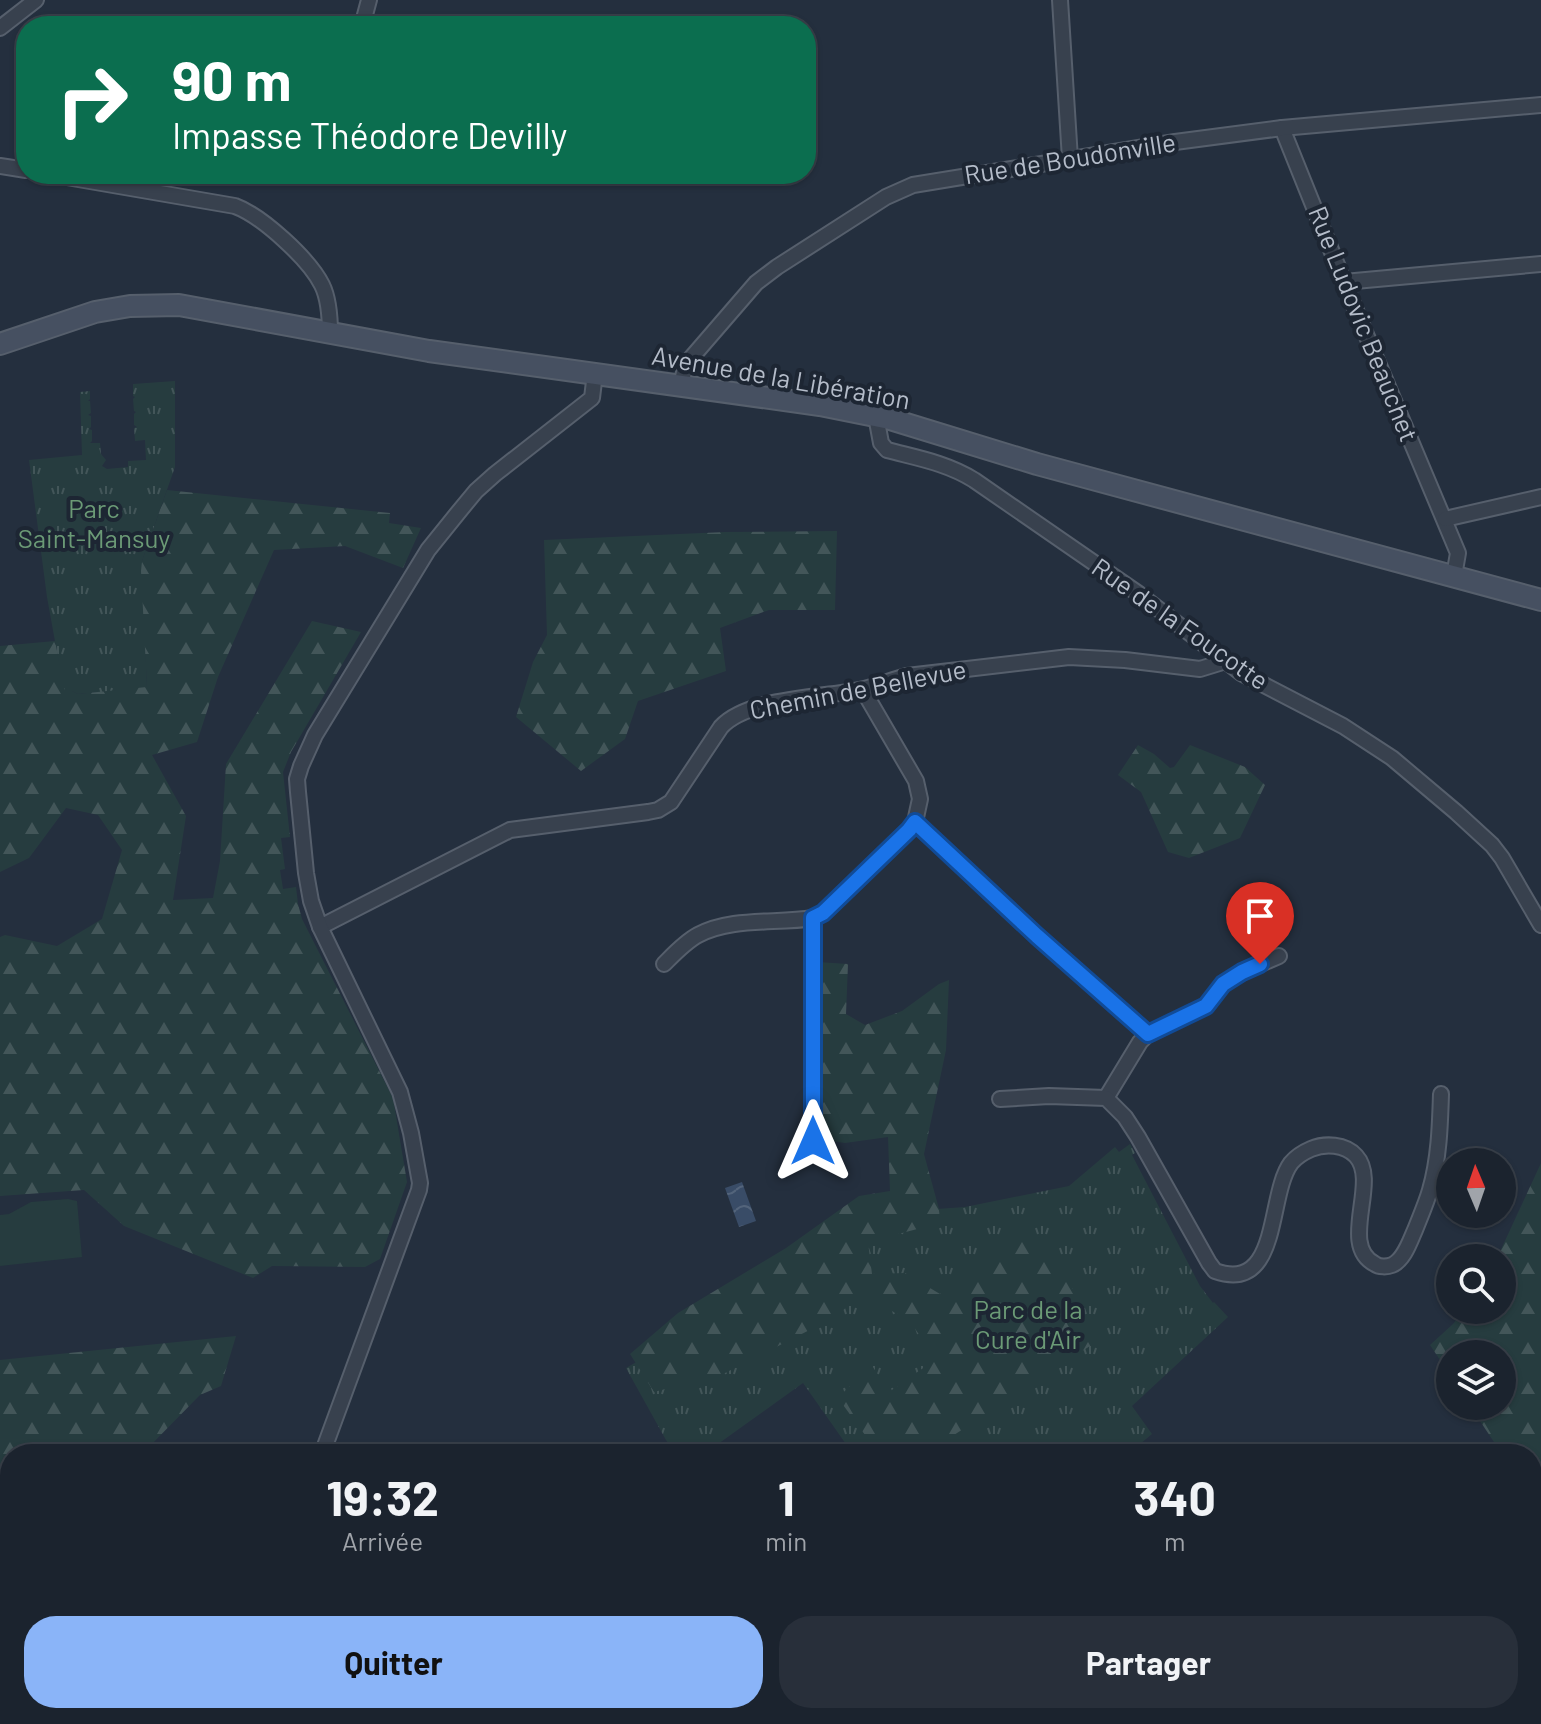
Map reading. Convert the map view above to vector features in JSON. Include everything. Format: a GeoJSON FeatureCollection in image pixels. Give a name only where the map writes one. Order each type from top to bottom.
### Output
{"type":"FeatureCollection","features":[{"type":"Feature","properties":{"kind":"main road","name":"Avenue de la Libération"},"geometry":{"type":"LineString","coordinates":[[0,344],[95,312],[152,304],[179,305],[429,351],[789,400],[876,416],[1037,464],[1541,600]]}},
{"type":"Feature","properties":{"kind":"street"},"geometry":{"type":"LineString","coordinates":[[0,28],[36,0]]}},
{"type":"Feature","properties":{"kind":"street"},"geometry":{"type":"LineString","coordinates":[[1060,0],[1070,159]]}},
{"type":"Feature","properties":{"kind":"street","name":"Rue de Boudonville"},"geometry":{"type":"LineString","coordinates":[[681,385],[686,364],[756,283],[902,189],[929,181],[1282,128],[1541,105]]}},
{"type":"Feature","properties":{"kind":"street","name":"Rue Ludovic Beauchet"},"geometry":{"type":"LineString","coordinates":[[1282,128],[1445,519],[1458,553],[1454,576]]}},
{"type":"Feature","properties":{"kind":"street"},"geometry":{"type":"LineString","coordinates":[[107,184],[235,206],[258,218],[313,270],[325,292],[330,334]]}},
{"type":"Feature","properties":{"kind":"street"},"geometry":{"type":"LineString","coordinates":[[1344,282],[1541,264]]}},
{"type":"Feature","properties":{"kind":"street"},"geometry":{"type":"LineString","coordinates":[[326,1444],[420,1183],[400,1092],[320,927],[311,901],[297,779],[315,735],[428,550],[476,491],[592,398],[595,373]]}},
{"type":"Feature","properties":{"kind":"street","name":"Rue de la Foucotte"},"geometry":{"type":"LineString","coordinates":[[876,416],[881,443],[887,450],[940,463],[974,480],[1139,594],[1241,673],[1343,726],[1392,758],[1492,845],[1541,925]]}},
{"type":"Feature","properties":{"kind":"street"},"geometry":{"type":"LineString","coordinates":[[1445,519],[1541,497]]}},
{"type":"Feature","properties":{"kind":"street","name":"Chemin de Bellevue"},"geometry":{"type":"LineString","coordinates":[[320,927],[510,830],[648,812],[664,807],[671,802],[721,727],[747,709],[863,690],[907,676],[1069,657],[1200,669],[1226,661]]}},
{"type":"Feature","properties":{"kind":"street"},"geometry":{"type":"LineString","coordinates":[[664,964],[704,933],[730,925],[813,918],[823,913],[915,822],[920,799],[916,781],[863,690]]}},
{"type":"Feature","properties":{"kind":"street"},"geometry":{"type":"LineString","coordinates":[[915,822],[1148,1034]]}},
{"type":"Feature","properties":{"kind":"street"},"geometry":{"type":"LineString","coordinates":[[813,918],[813,1141]]}},
{"type":"Feature","properties":{"kind":"street"},"geometry":{"type":"LineString","coordinates":[[1106,1098],[1148,1034],[1206,1006],[1223,984],[1279,956]]}},
{"type":"Feature","properties":{"kind":"street"},"geometry":{"type":"LineString","coordinates":[[1000,1099],[1049,1096],[1106,1098],[1125,1117],[1138,1137],[1209,1263],[1215,1271],[1236,1275],[1261,1260],[1290,1165],[1298,1157],[1320,1146],[1339,1146],[1348,1150],[1362,1166],[1364,1177],[1359,1235],[1363,1251],[1375,1265],[1391,1266],[1400,1259],[1411,1240],[1430,1190],[1439,1138],[1441,1094]]}},
{"type":"Feature","properties":{"kind":"green space","name":"Parc Saint-Mansuy"},"geometry":{"type":"Polygon","coordinates":[[[175,381],[175,467],[142,561],[147,688],[78,694],[64,691],[47,597],[29,460],[82,455],[80,392],[90,391],[90,443],[100,443],[101,454],[106,460],[102,466],[107,469],[128,467],[128,461],[146,460],[145,440],[135,441],[134,428],[137,427],[134,425],[133,384],[175,381]]]}},
{"type":"Feature","properties":{"kind":"green space"},"geometry":{"type":"Polygon","coordinates":[[[167,490],[390,513],[389,523],[421,528],[403,568],[345,546],[274,550],[218,677],[197,742],[152,755],[186,816],[173,900],[213,898],[220,861],[226,764],[312,621],[361,632],[291,752],[283,772],[290,837],[281,838],[285,869],[280,870],[283,889],[296,887],[302,919],[393,1098],[407,1182],[380,1259],[365,1267],[272,1266],[253,1278],[124,1226],[84,1190],[0,1196],[0,937],[5,935],[57,946],[102,919],[122,850],[98,815],[66,808],[29,858],[0,872],[0,646],[55,641],[65,691],[78,694],[147,687],[142,561],[167,490]]]}},
{"type":"Feature","properties":{"kind":"green space"},"geometry":{"type":"Polygon","coordinates":[[[837,531],[835,610],[769,610],[720,628],[726,671],[638,701],[625,739],[581,771],[516,717],[533,662],[547,635],[544,540],[725,532],[837,531]]]}},
{"type":"Feature","properties":{"kind":"green space"},"geometry":{"type":"Polygon","coordinates":[[[1138,745],[1170,768],[1190,745],[1245,767],[1265,785],[1240,838],[1189,858],[1168,852],[1141,792],[1118,775],[1138,745]]]}},
{"type":"Feature","properties":{"kind":"green space"},"geometry":{"type":"Polygon","coordinates":[[[817,962],[848,964],[846,1014],[865,1025],[902,1011],[949,980],[946,1050],[924,1154],[940,1223],[868,1242],[872,1274],[905,1273],[940,1294],[1000,1249],[1022,1241],[1046,1241],[1062,1259],[1093,1344],[940,1444],[872,1444],[838,1398],[871,1364],[889,1392],[936,1359],[909,1320],[861,1295],[835,1317],[725,1373],[654,1392],[630,1354],[678,1313],[786,1248],[859,1196],[890,1191],[888,1137],[845,1143],[819,1139],[817,962]]]}},
{"type":"Feature","properties":{"kind":"green space","name":"Parc de la Cure d'Air"},"geometry":{"type":"Polygon","coordinates":[[[1130,1144],[1135,1153],[1132,1155],[1200,1286],[1228,1317],[1132,1406],[1152,1434],[1140,1444],[846,1444],[803,1383],[718,1444],[669,1444],[626,1368],[680,1337],[866,1214],[965,1207],[1069,1186],[1115,1147],[1119,1152],[1130,1144]]]}},
{"type":"Feature","properties":{"kind":"green space"},"geometry":{"type":"Polygon","coordinates":[[[1541,1163],[1541,1444],[1495,1444],[1479,1420],[1516,1420],[1516,1340],[1436,1340],[1436,1354],[1430,1345],[1453,1324],[1516,1324],[1516,1244],[1503,1244],[1511,1228],[1516,1228],[1516,1217],[1541,1163]]]}},
{"type":"Feature","properties":{"kind":"green space"},"geometry":{"type":"Polygon","coordinates":[[[77,1201],[82,1257],[0,1266],[0,1215],[9,1214],[31,1202],[77,1201]]]}},
{"type":"Feature","properties":{"kind":"green space"},"geometry":{"type":"Polygon","coordinates":[[[236,1336],[221,1386],[200,1395],[152,1444],[0,1444],[0,1360],[236,1336]]]}},
{"type":"Feature","properties":{"kind":"water"},"geometry":{"type":"Polygon","coordinates":[[[742,1182],[756,1221],[739,1227],[725,1188],[742,1182]]]}},
{"type":"Feature","properties":{"kind":"route"},"geometry":{"type":"LineString","coordinates":[[813,1141],[813,918],[823,913],[915,822],[1148,1034],[1206,1006],[1223,984],[1260,964]]}}]}
